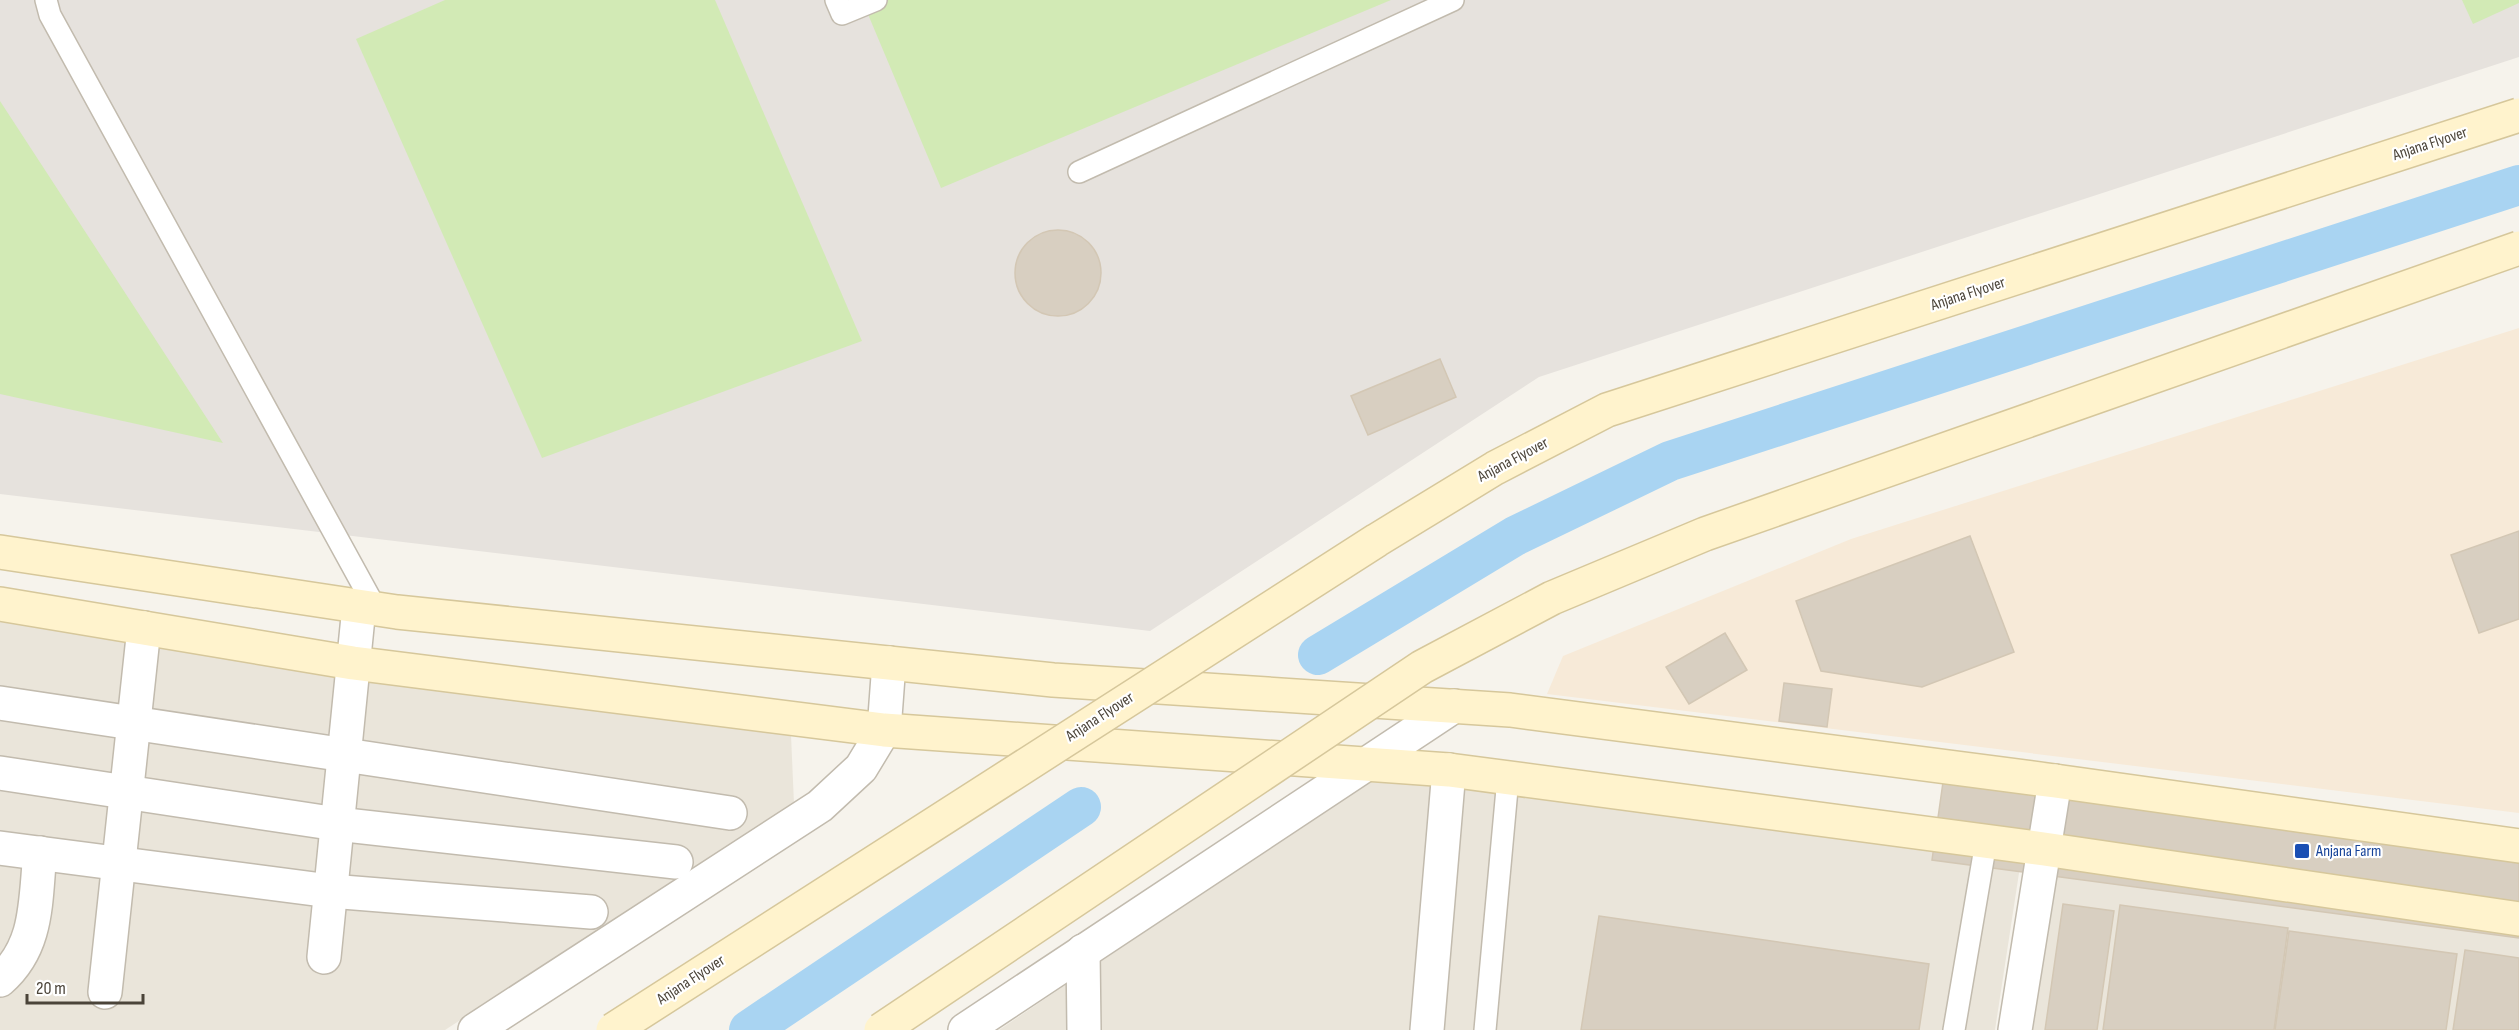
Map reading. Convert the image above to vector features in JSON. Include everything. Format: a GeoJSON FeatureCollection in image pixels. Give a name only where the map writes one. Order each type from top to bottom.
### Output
{"type":"FeatureCollection","features":[{"type":"Feature","properties":{"kind":"main road","name":"Anjana Flyover"},"geometry":{"type":"LineString","coordinates":[[613,1030],[1377,540],[1495,468],[1607,410],[2519,116]]}},
{"type":"Feature","properties":{"kind":"main road"},"geometry":{"type":"LineString","coordinates":[[881,1030],[1422,667],[1552,598],[1705,534],[2519,248]]}},
{"type":"Feature","properties":{"kind":"main road"},"geometry":{"type":"LineString","coordinates":[[0,552],[368,608],[889,663],[1053,680],[1510,710],[2055,781],[2519,846]]}},
{"type":"Feature","properties":{"kind":"main road"},"geometry":{"type":"LineString","coordinates":[[0,604],[353,663],[884,730],[1449,770],[2044,849],[2519,919]]}},
{"type":"Feature","properties":{"kind":"street"},"geometry":{"type":"LineString","coordinates":[[324,957],[353,663],[368,608]]}},
{"type":"Feature","properties":{"kind":"street"},"geometry":{"type":"LineString","coordinates":[[105,992],[144,628]]}},
{"type":"Feature","properties":{"kind":"street"},"geometry":{"type":"LineString","coordinates":[[475,1030],[820,806],[861,768],[884,730],[889,663]]}},
{"type":"Feature","properties":{"kind":"street"},"geometry":{"type":"LineString","coordinates":[[0,703],[730,813]]}},
{"type":"Feature","properties":{"kind":"street"},"geometry":{"type":"LineString","coordinates":[[965,1030],[1264,830],[1368,766],[1454,706]]}},
{"type":"Feature","properties":{"kind":"street"},"geometry":{"type":"LineString","coordinates":[[1427,1030],[1449,770]]}},
{"type":"Feature","properties":{"kind":"street"},"geometry":{"type":"LineString","coordinates":[[0,773],[337,824],[676,862]]}},
{"type":"Feature","properties":{"kind":"street"},"geometry":{"type":"LineString","coordinates":[[2015,1030],[2055,781]]}},
{"type":"Feature","properties":{"kind":"street"},"geometry":{"type":"LineString","coordinates":[[0,848],[330,891],[591,912]]}},
{"type":"Feature","properties":{"kind":"street"},"geometry":{"type":"LineString","coordinates":[[0,980],[14,968],[26,949],[31,933],[39,853]]}},
{"type":"Feature","properties":{"kind":"street"},"geometry":{"type":"LineString","coordinates":[[1083,951],[1084,1030]]}},
{"type":"Feature","properties":{"kind":"lane"},"geometry":{"type":"LineString","coordinates":[[46,0],[50,15],[368,608]]}},
{"type":"Feature","properties":{"kind":"lane"},"geometry":{"type":"LineString","coordinates":[[836,0],[842,14],[876,0]]}},
{"type":"Feature","properties":{"kind":"lane"},"geometry":{"type":"LineString","coordinates":[[1079,172],[1430,5],[1453,0]]}},
{"type":"Feature","properties":{"kind":"lane"},"geometry":{"type":"LineString","coordinates":[[1485,1030],[1508,778]]}},
{"type":"Feature","properties":{"kind":"lane"},"geometry":{"type":"LineString","coordinates":[[1954,1030],[1986,842]]}},
{"type":"Feature","properties":{"kind":"shaded area"},"geometry":{"type":"Polygon","coordinates":[[[0,0],[2519,0],[2519,57],[1539,377],[1150,631],[0,494],[0,0]]]}},
{"type":"Feature","properties":{"kind":"shaded area"},"geometry":{"type":"Polygon","coordinates":[[[2519,328],[2519,813],[1547,694],[1563,656],[1851,539],[2519,328]]]}},
{"type":"Feature","properties":{"kind":"shaded area"},"geometry":{"type":"Polygon","coordinates":[[[0,620],[791,735],[794,804],[445,1030],[0,1030],[0,620]]]}},
{"type":"Feature","properties":{"kind":"shaded area"},"geometry":{"type":"Polygon","coordinates":[[[1371,778],[1503,790],[1478,1030],[999,1030],[1371,778]]]}},
{"type":"Feature","properties":{"kind":"shaded area"},"geometry":{"type":"Polygon","coordinates":[[[1512,789],[2021,860],[1995,1030],[1486,1030],[1512,789]]]}},
{"type":"Feature","properties":{"kind":"shaded area"},"geometry":{"type":"Polygon","coordinates":[[[2054,864],[2519,938],[2519,1030],[2026,1030],[2054,864]]]}},
{"type":"Feature","properties":{"kind":"green space"},"geometry":{"type":"Polygon","coordinates":[[[445,0],[715,0],[862,341],[542,458],[356,39],[445,0]]]}},
{"type":"Feature","properties":{"kind":"green space"},"geometry":{"type":"Polygon","coordinates":[[[862,0],[1391,0],[941,188],[862,0]]]}},
{"type":"Feature","properties":{"kind":"green space"},"geometry":{"type":"Polygon","coordinates":[[[2462,0],[2519,0],[2519,3],[2473,24],[2462,0]]]}},
{"type":"Feature","properties":{"kind":"green space"},"geometry":{"type":"Polygon","coordinates":[[[0,101],[223,443],[0,394],[0,101]]]}},
{"type":"Feature","properties":{"kind":"building"},"geometry":{"type":"Polygon","coordinates":[[[1058,230],[1082,237],[1094,249],[1101,273],[1094,297],[1082,309],[1058,316],[1034,309],[1022,297],[1015,273],[1022,249],[1034,237],[1058,230]]]}},
{"type":"Feature","properties":{"kind":"building"},"geometry":{"type":"Polygon","coordinates":[[[1440,359],[1456,397],[1368,435],[1351,396],[1440,359]]]}},
{"type":"Feature","properties":{"kind":"building"},"geometry":{"type":"Polygon","coordinates":[[[2519,531],[2519,619],[2479,633],[2451,555],[2519,531]]]}},
{"type":"Feature","properties":{"kind":"building"},"geometry":{"type":"Polygon","coordinates":[[[1970,536],[2014,652],[1922,687],[1821,671],[1796,601],[1970,536]]]}},
{"type":"Feature","properties":{"kind":"building"},"geometry":{"type":"Polygon","coordinates":[[[1725,633],[1747,670],[1689,704],[1666,667],[1725,633]]]}},
{"type":"Feature","properties":{"kind":"building"},"geometry":{"type":"Polygon","coordinates":[[[1784,683],[1832,689],[1827,727],[1779,721],[1784,683]]]}},
{"type":"Feature","properties":{"kind":"building"},"geometry":{"type":"Polygon","coordinates":[[[1947,754],[2519,830],[2519,938],[1932,860],[1947,754]]]}},
{"type":"Feature","properties":{"kind":"building"},"geometry":{"type":"Polygon","coordinates":[[[2063,904],[2114,911],[2097,1030],[2045,1030],[2063,904]]]}},
{"type":"Feature","properties":{"kind":"building"},"geometry":{"type":"Polygon","coordinates":[[[2120,905],[2288,928],[2274,1030],[2103,1030],[2120,905]]]}},
{"type":"Feature","properties":{"kind":"building"},"geometry":{"type":"Polygon","coordinates":[[[1599,916],[1929,964],[1919,1030],[1581,1030],[1599,916]]]}},
{"type":"Feature","properties":{"kind":"building"},"geometry":{"type":"Polygon","coordinates":[[[2289,931],[2457,954],[2446,1030],[2275,1030],[2289,931]]]}},
{"type":"Feature","properties":{"kind":"building"},"geometry":{"type":"Polygon","coordinates":[[[2465,950],[2519,958],[2519,1030],[2453,1030],[2465,950]]]}},
{"type":"Feature","properties":{"kind":"waterway"},"geometry":{"type":"LineString","coordinates":[[1318,655],[1515,536],[1670,461],[2519,185]]}},
{"type":"Feature","properties":{"kind":"waterway"},"geometry":{"type":"LineString","coordinates":[[749,1030],[1081,807]]}},
{"type":"Feature","properties":{"kind":"place","name":"Anjana Farm"},"geometry":{"type":"Point","coordinates":[2302,851]}}]}
